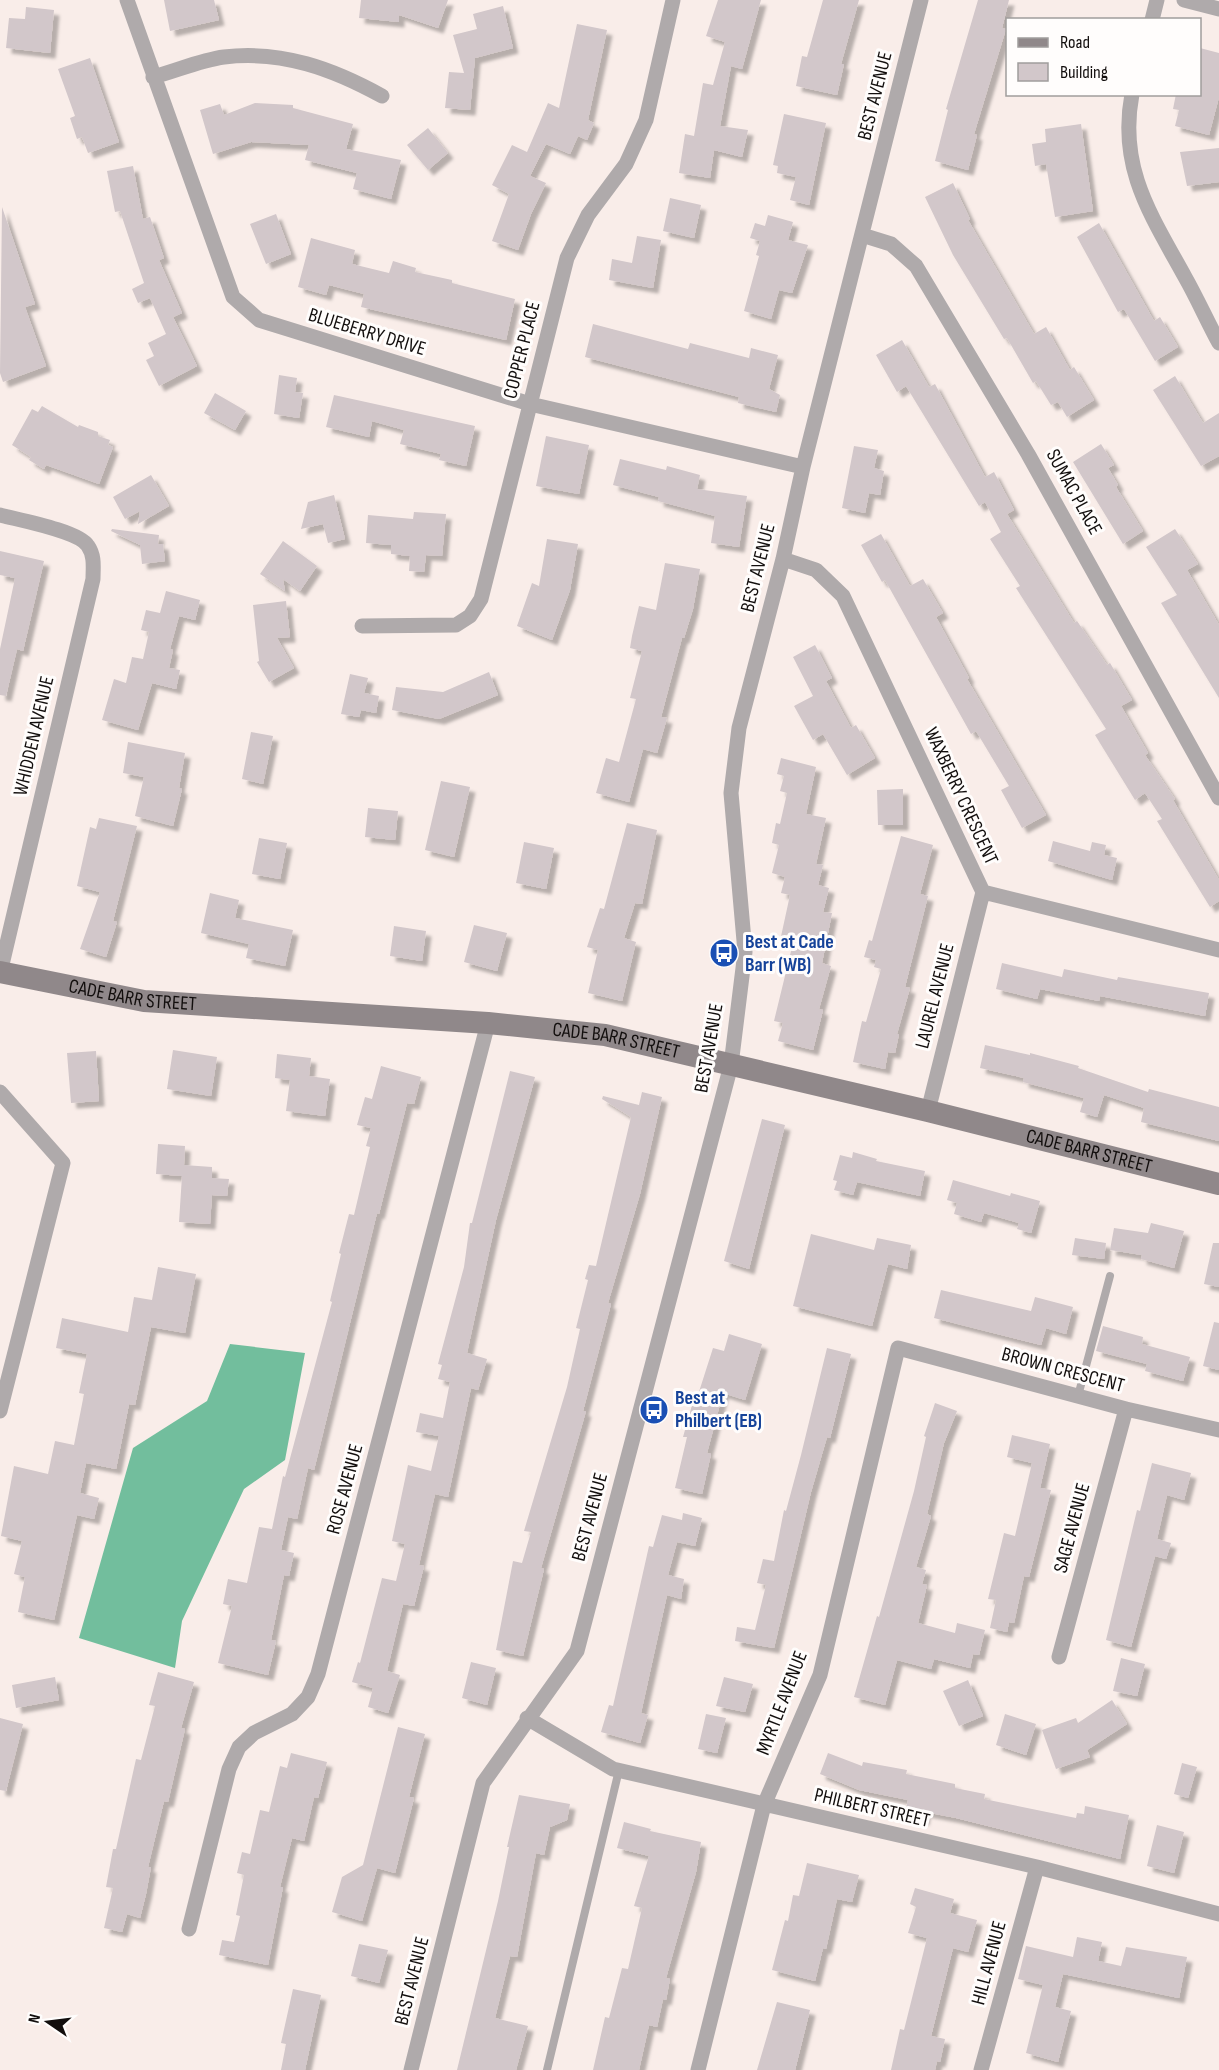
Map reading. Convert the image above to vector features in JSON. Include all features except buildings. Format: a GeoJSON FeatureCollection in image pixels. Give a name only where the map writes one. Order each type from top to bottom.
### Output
{"type":"FeatureCollection","features":[{"type":"Feature","properties":{"kind":"street","name":"BLUEBERRY DRIVE"},"geometry":{"type":"LineString","coordinates":[[127,0],[233,297],[259,320],[530,404],[803,467]]}},
{"type":"Feature","properties":{"kind":"street","name":"COPPER PLACE"},"geometry":{"type":"LineString","coordinates":[[362,626],[438,627],[456,625],[470,616],[481,599],[567,258],[588,215],[626,164],[646,120],[673,0]]}},
{"type":"Feature","properties":{"kind":"street","name":"BEST AVENUE"},"geometry":{"type":"LineString","coordinates":[[411,2070],[483,1783],[576,1651],[731,1065],[745,952],[731,793],[739,728],[921,0]]}},
{"type":"Feature","properties":{"kind":"street"},"geometry":{"type":"LineString","coordinates":[[1152,18],[1157,0]]}},
{"type":"Feature","properties":{"kind":"street"},"geometry":{"type":"LineString","coordinates":[[1184,0],[1219,9]]}},
{"type":"Feature","properties":{"kind":"street"},"geometry":{"type":"LineString","coordinates":[[153,77],[222,57],[263,55],[299,61],[345,76],[382,96]]}},
{"type":"Feature","properties":{"kind":"street"},"geometry":{"type":"LineString","coordinates":[[1132,96],[1126,122],[1128,151],[1137,182],[1216,333]]}},
{"type":"Feature","properties":{"kind":"street","name":"SUMAC PLACE"},"geometry":{"type":"LineString","coordinates":[[862,235],[891,244],[916,266],[1028,454],[1219,798]]}},
{"type":"Feature","properties":{"kind":"street","name":"WHIDDEN AVENUE"},"geometry":{"type":"LineString","coordinates":[[0,515],[70,535],[88,544],[93,559],[93,579],[0,972]]}},
{"type":"Feature","properties":{"kind":"street","name":"WAXBERRY CRESCENT"},"geometry":{"type":"LineString","coordinates":[[783,559],[816,570],[843,596],[983,892],[1219,950]]}},
{"type":"Feature","properties":{"kind":"street","name":"LAUREL AVENUE"},"geometry":{"type":"LineString","coordinates":[[928,1111],[983,892]]}},
{"type":"Feature","properties":{"kind":"street","name":"CADE BARR STREET"},"geometry":{"type":"LineString","coordinates":[[0,972],[144,1001],[488,1023],[605,1035],[928,1111],[1219,1184]]}},
{"type":"Feature","properties":{"kind":"street","name":"ROSE AVENUE"},"geometry":{"type":"LineString","coordinates":[[189,1929],[229,1769],[239,1747],[254,1733],[292,1714],[308,1697],[318,1674],[488,1023]]}},
{"type":"Feature","properties":{"kind":"street"},"geometry":{"type":"LineString","coordinates":[[0,1092],[63,1163],[0,1411]]}},
{"type":"Feature","properties":{"kind":"street","name":"BROWN CRESCENT"},"geometry":{"type":"LineString","coordinates":[[898,1348],[1126,1409],[1219,1430]]}},
{"type":"Feature","properties":{"kind":"street","name":"MYRTLE AVENUE"},"geometry":{"type":"LineString","coordinates":[[698,2070],[764,1805],[820,1675],[898,1348]]}},
{"type":"Feature","properties":{"kind":"street","name":"SAGE AVENUE"},"geometry":{"type":"LineString","coordinates":[[1059,1657],[1126,1409]]}},
{"type":"Feature","properties":{"kind":"street","name":"PHILBERT STREET"},"geometry":{"type":"LineString","coordinates":[[527,1718],[619,1770],[1037,1868],[1219,1914]]}},
{"type":"Feature","properties":{"kind":"street","name":"HILL AVENUE"},"geometry":{"type":"LineString","coordinates":[[981,2070],[1037,1868]]}},
{"type":"Feature","properties":{"kind":"lane"},"geometry":{"type":"LineString","coordinates":[[1078,1396],[1110,1276]]}},
{"type":"Feature","properties":{"kind":"lane"},"geometry":{"type":"LineString","coordinates":[[547,2070],[619,1770]]}},
{"type":"Feature","properties":{"kind":"green space"},"geometry":{"type":"Polygon","coordinates":[[[230,1344],[305,1353],[285,1460],[244,1489],[182,1621],[175,1668],[79,1638],[133,1448],[207,1401],[230,1344]]]}},
{"type":"Feature","properties":{"kind":"place","name":"Best at Cade Barr (WB)"},"geometry":{"type":"Point","coordinates":[724,953]}},
{"type":"Feature","properties":{"kind":"place","name":"Best at Philbert (EB)"},"geometry":{"type":"Point","coordinates":[654,1410]}}]}
